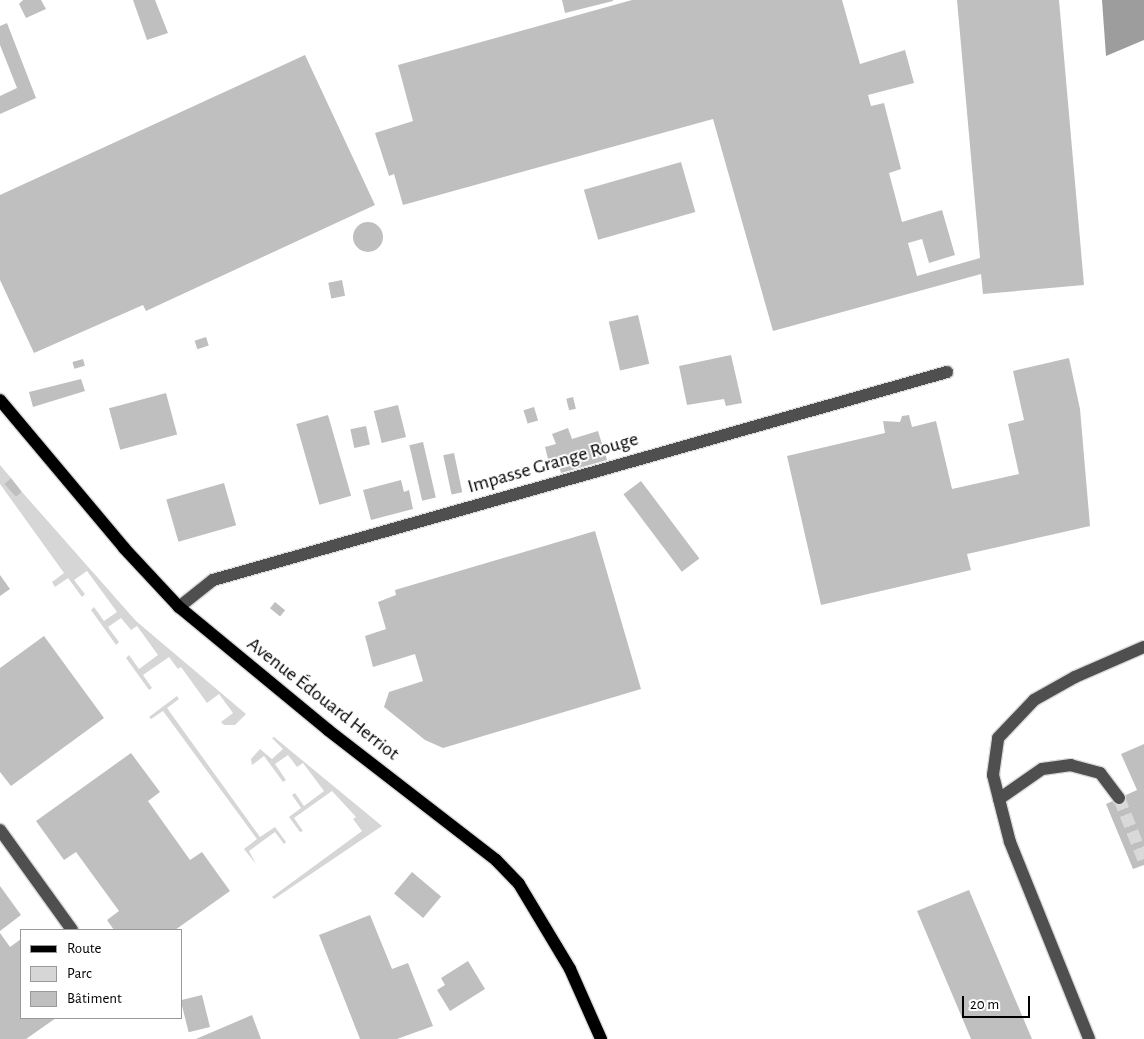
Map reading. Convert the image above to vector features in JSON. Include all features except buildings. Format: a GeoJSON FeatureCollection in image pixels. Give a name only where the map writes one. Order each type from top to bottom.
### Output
{"type":"FeatureCollection","features":[{"type":"Feature","properties":{"kind":"main road","name":"Avenue Édouard Herriot"},"geometry":{"type":"LineString","coordinates":[[0,400],[124,548],[179,607],[328,730],[496,860],[519,884],[570,969],[601,1039]]}},
{"type":"Feature","properties":{"kind":"street","name":"Impasse Grange Rouge"},"geometry":{"type":"LineString","coordinates":[[179,607],[213,580],[947,372]]}},
{"type":"Feature","properties":{"kind":"street"},"geometry":{"type":"LineString","coordinates":[[1089,1039],[1010,842],[993,775],[998,738],[1034,700],[1075,677],[1144,647]]}},
{"type":"Feature","properties":{"kind":"street"},"geometry":{"type":"LineString","coordinates":[[999,799],[1042,769],[1071,765],[1100,773],[1119,798]]}},
{"type":"Feature","properties":{"kind":"street"},"geometry":{"type":"LineString","coordinates":[[0,830],[71,929]]}},
{"type":"Feature","properties":{"kind":"green space"},"geometry":{"type":"Polygon","coordinates":[[[0,465],[11,478],[4,484],[16,497],[22,492],[136,621],[246,714],[235,725],[224,725],[221,722],[233,713],[219,694],[207,703],[181,667],[178,669],[169,657],[143,675],[152,688],[149,690],[126,658],[129,655],[139,669],[158,655],[137,626],[131,630],[121,618],[108,627],[119,642],[116,645],[91,610],[94,607],[104,621],[117,612],[87,571],[74,580],[85,594],[82,597],[68,578],[55,587],[52,582],[64,573],[0,484],[0,465]]]}},
{"type":"Feature","properties":{"kind":"green space"},"geometry":{"type":"Polygon","coordinates":[[[177,696],[179,699],[167,708],[260,837],[275,827],[286,842],[284,844],[275,832],[249,851],[256,864],[244,849],[257,839],[163,711],[151,719],[149,717],[177,696]]]}},
{"type":"Feature","properties":{"kind":"green space"},"geometry":{"type":"Polygon","coordinates":[[[274,737],[382,826],[274,899],[272,897],[362,831],[353,819],[356,817],[332,791],[294,818],[303,831],[300,832],[289,817],[301,808],[292,795],[295,793],[304,806],[324,791],[303,763],[297,767],[288,755],[275,764],[286,780],[283,782],[264,756],[252,765],[251,759],[260,749],[272,759],[283,749],[272,738],[274,737]]]}},
{"type":"Feature","properties":{"kind":"shaded area"},"geometry":{"type":"Polygon","coordinates":[[[1102,0],[1144,0],[1144,40],[1106,56],[1102,0]]]}},
{"type":"Feature","properties":{"kind":"tunnel"},"geometry":{"type":"LineString","coordinates":[[1119,798],[1144,861]]}}]}
